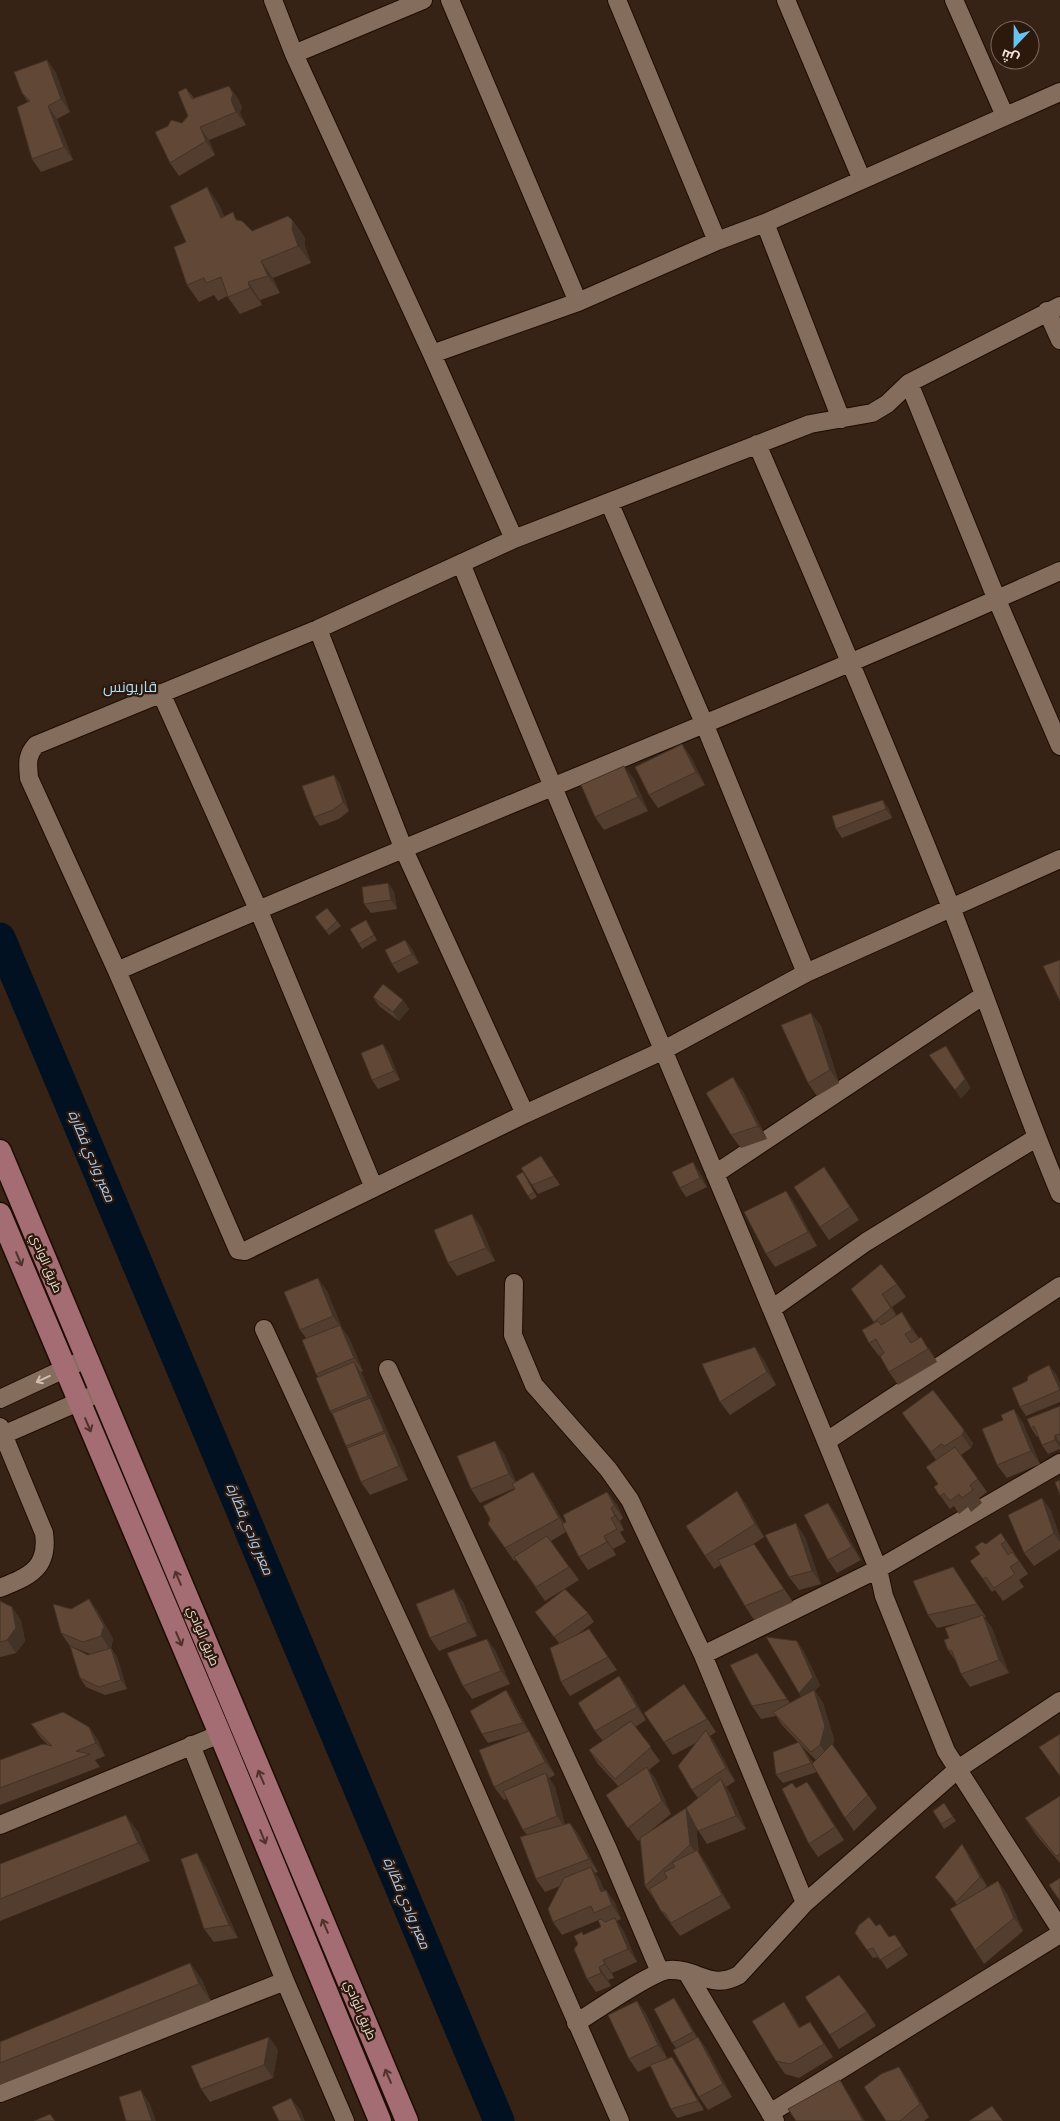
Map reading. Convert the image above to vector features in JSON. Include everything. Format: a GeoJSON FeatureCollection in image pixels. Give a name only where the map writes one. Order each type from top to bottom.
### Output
{"type":"FeatureCollection","features":[{"type":"Feature","properties":{"kind":"main road","name":"طريق الوادي"},"geometry":{"type":"LineString","coordinates":[[0,1151],[407,2121]]}},
{"type":"Feature","properties":{"kind":"main road","name":"طريق الوادي"},"geometry":{"type":"LineString","coordinates":[[0,1214],[220,1734],[380,2121]]}},
{"type":"Feature","properties":{"kind":"street"},"geometry":{"type":"LineString","coordinates":[[273,0],[294,54],[432,354],[514,539]]}},
{"type":"Feature","properties":{"kind":"street"},"geometry":{"type":"LineString","coordinates":[[294,54],[423,0]]}},
{"type":"Feature","properties":{"kind":"street"},"geometry":{"type":"LineString","coordinates":[[450,0],[578,302]]}},
{"type":"Feature","properties":{"kind":"street"},"geometry":{"type":"LineString","coordinates":[[617,0],[717,241]]}},
{"type":"Feature","properties":{"kind":"street"},"geometry":{"type":"LineString","coordinates":[[786,0],[862,180]]}},
{"type":"Feature","properties":{"kind":"street"},"geometry":{"type":"LineString","coordinates":[[954,0],[1005,116]]}},
{"type":"Feature","properties":{"kind":"street"},"geometry":{"type":"LineString","coordinates":[[432,354],[578,302],[862,180],[1060,92]]}},
{"type":"Feature","properties":{"kind":"street"},"geometry":{"type":"LineString","coordinates":[[765,222],[841,419]]}},
{"type":"Feature","properties":{"kind":"street"},"geometry":{"type":"LineString","coordinates":[[1060,340],[1054,308],[909,383],[887,404],[872,414],[810,424],[514,539],[318,629],[36,745],[29,753],[28,759],[29,778],[117,971],[238,1250],[245,1251],[525,1114],[662,1051],[806,972],[1060,859]]}},
{"type":"Feature","properties":{"kind":"street"},"geometry":{"type":"LineString","coordinates":[[909,383],[997,600],[1060,746]]}},
{"type":"Feature","properties":{"kind":"street"},"geometry":{"type":"LineString","coordinates":[[757,444],[851,661],[951,907],[1036,1138],[1060,1194]]}},
{"type":"Feature","properties":{"kind":"street"},"geometry":{"type":"LineString","coordinates":[[609,502],[704,723],[806,972]]}},
{"type":"Feature","properties":{"kind":"street"},"geometry":{"type":"LineString","coordinates":[[461,563],[551,786],[662,1051],[773,1308],[878,1569],[888,1605],[946,1750],[1060,1929]]}},
{"type":"Feature","properties":{"kind":"street"},"geometry":{"type":"LineString","coordinates":[[117,971],[258,909],[404,850],[551,786],[997,600],[1060,571]]}},
{"type":"Feature","properties":{"kind":"street"},"geometry":{"type":"LineString","coordinates":[[318,629],[404,850],[525,1114]]}},
{"type":"Feature","properties":{"kind":"street"},"geometry":{"type":"LineString","coordinates":[[161,693],[258,909],[374,1188]]}},
{"type":"Feature","properties":{"kind":"street"},"geometry":{"type":"LineString","coordinates":[[715,1174],[984,996]]}},
{"type":"Feature","properties":{"kind":"street"},"geometry":{"type":"LineString","coordinates":[[773,1308],[866,1242],[1036,1138]]}},
{"type":"Feature","properties":{"kind":"street"},"geometry":{"type":"LineString","coordinates":[[514,1283],[513,1336],[534,1385],[596,1454],[630,1500],[703,1655],[805,1903]]}},
{"type":"Feature","properties":{"kind":"street"},"geometry":{"type":"LineString","coordinates":[[827,1442],[1060,1286]]}},
{"type":"Feature","properties":{"kind":"street"},"geometry":{"type":"LineString","coordinates":[[264,1329],[441,1712],[620,2121]]}},
{"type":"Feature","properties":{"kind":"street"},"geometry":{"type":"LineString","coordinates":[[0,1399],[86,1359]]}},
{"type":"Feature","properties":{"kind":"street"},"geometry":{"type":"LineString","coordinates":[[388,1369],[607,1847],[660,1972]]}},
{"type":"Feature","properties":{"kind":"street"},"geometry":{"type":"LineString","coordinates":[[0,1588],[32,1573],[42,1563],[46,1547],[44,1533],[2,1431],[100,1392]]}},
{"type":"Feature","properties":{"kind":"street"},"geometry":{"type":"LineString","coordinates":[[703,1655],[878,1569],[1060,1463]]}},
{"type":"Feature","properties":{"kind":"street"},"geometry":{"type":"LineString","coordinates":[[576,2023],[660,1972],[679,1970],[715,1982],[732,1979],[740,1975],[805,1903],[958,1769],[1060,1701]]}},
{"type":"Feature","properties":{"kind":"street"},"geometry":{"type":"LineString","coordinates":[[0,1825],[220,1734]]}},
{"type":"Feature","properties":{"kind":"street"},"geometry":{"type":"LineString","coordinates":[[191,1745],[285,1981],[345,2121]]}},
{"type":"Feature","properties":{"kind":"street"},"geometry":{"type":"LineString","coordinates":[[688,1973],[772,2117],[1060,1934]]}},
{"type":"Feature","properties":{"kind":"street"},"geometry":{"type":"LineString","coordinates":[[0,2093],[285,1981]]}},
{"type":"Feature","properties":{"kind":"building"},"geometry":{"type":"Polygon","coordinates":[[[47,60],[61,99],[48,106],[64,147],[32,159],[17,107],[30,101],[22,93],[14,72],[47,60]]]}},
{"type":"Feature","properties":{"kind":"building"},"geometry":{"type":"Polygon","coordinates":[[[229,86],[233,94],[231,100],[236,112],[200,127],[206,141],[170,163],[155,132],[168,126],[171,120],[182,123],[188,116],[178,92],[186,88],[192,99],[229,86]]]}},
{"type":"Feature","properties":{"kind":"building"},"geometry":{"type":"Polygon","coordinates":[[[207,187],[221,218],[233,212],[236,220],[242,221],[252,231],[288,216],[293,221],[292,229],[298,246],[261,261],[268,276],[248,282],[250,288],[228,297],[221,277],[206,283],[204,278],[187,285],[174,247],[186,242],[170,206],[207,187]]]}},
{"type":"Feature","properties":{"kind":"building"},"geometry":{"type":"Polygon","coordinates":[[[682,744],[696,772],[649,795],[635,767],[682,744]]]}},
{"type":"Feature","properties":{"kind":"building"},"geometry":{"type":"Polygon","coordinates":[[[624,766],[638,797],[595,817],[581,785],[624,766]]]}},
{"type":"Feature","properties":{"kind":"building"},"geometry":{"type":"Polygon","coordinates":[[[334,775],[343,802],[333,810],[314,817],[302,786],[334,775]]]}},
{"type":"Feature","properties":{"kind":"building"},"geometry":{"type":"Polygon","coordinates":[[[883,800],[886,809],[836,829],[832,816],[883,800]]]}},
{"type":"Feature","properties":{"kind":"building"},"geometry":{"type":"Polygon","coordinates":[[[388,883],[391,900],[364,904],[362,887],[388,883]]]}},
{"type":"Feature","properties":{"kind":"building"},"geometry":{"type":"Polygon","coordinates":[[[327,908],[337,921],[326,931],[315,917],[327,908]]]}},
{"type":"Feature","properties":{"kind":"building"},"geometry":{"type":"Polygon","coordinates":[[[366,920],[374,935],[359,944],[350,929],[366,920]]]}},
{"type":"Feature","properties":{"kind":"building"},"geometry":{"type":"Polygon","coordinates":[[[405,940],[412,954],[392,964],[385,950],[405,940]]]}},
{"type":"Feature","properties":{"kind":"building"},"geometry":{"type":"Polygon","coordinates":[[[1060,960],[1060,1001],[1043,966],[1060,960]]]}},
{"type":"Feature","properties":{"kind":"building"},"geometry":{"type":"Polygon","coordinates":[[[383,984],[403,1000],[393,1012],[373,997],[383,984]]]}},
{"type":"Feature","properties":{"kind":"building"},"geometry":{"type":"Polygon","coordinates":[[[811,1013],[830,1070],[808,1083],[781,1025],[811,1013]]]}},
{"type":"Feature","properties":{"kind":"building"},"geometry":{"type":"Polygon","coordinates":[[[383,1044],[394,1071],[372,1080],[361,1053],[383,1044]]]}},
{"type":"Feature","properties":{"kind":"building"},"geometry":{"type":"Polygon","coordinates":[[[946,1046],[965,1079],[955,1090],[929,1055],[946,1046]]]}},
{"type":"Feature","properties":{"kind":"building"},"geometry":{"type":"Polygon","coordinates":[[[733,1077],[758,1126],[731,1135],[706,1093],[733,1077]]]}},
{"type":"Feature","properties":{"kind":"building"},"geometry":{"type":"Polygon","coordinates":[[[541,1156],[554,1176],[532,1185],[521,1168],[541,1156]]]}},
{"type":"Feature","properties":{"kind":"building"},"geometry":{"type":"Polygon","coordinates":[[[693,1162],[700,1178],[680,1188],[672,1172],[693,1162]]]}},
{"type":"Feature","properties":{"kind":"building"},"geometry":{"type":"Polygon","coordinates":[[[824,1167],[850,1207],[820,1227],[794,1187],[824,1167]]]}},
{"type":"Feature","properties":{"kind":"building"},"geometry":{"type":"Polygon","coordinates":[[[523,1172],[534,1192],[528,1196],[516,1176],[523,1172]]]}},
{"type":"Feature","properties":{"kind":"building"},"geometry":{"type":"Polygon","coordinates":[[[786,1191],[808,1232],[766,1254],[744,1212],[786,1191]]]}},
{"type":"Feature","properties":{"kind":"building"},"geometry":{"type":"Polygon","coordinates":[[[472,1214],[486,1248],[448,1263],[434,1230],[472,1214]]]}},
{"type":"Feature","properties":{"kind":"building"},"geometry":{"type":"Polygon","coordinates":[[[881,1264],[897,1284],[882,1294],[891,1308],[874,1322],[851,1289],[881,1264]]]}},
{"type":"Feature","properties":{"kind":"building"},"geometry":{"type":"Polygon","coordinates":[[[318,1278],[333,1316],[300,1330],[284,1292],[318,1278]]]}},
{"type":"Feature","properties":{"kind":"building"},"geometry":{"type":"Polygon","coordinates":[[[902,1312],[912,1330],[905,1334],[911,1343],[921,1337],[928,1349],[889,1372],[880,1356],[884,1353],[876,1339],[869,1343],[862,1330],[878,1321],[881,1325],[902,1312]]]}},
{"type":"Feature","properties":{"kind":"building"},"geometry":{"type":"Polygon","coordinates":[[[340,1325],[354,1358],[316,1374],[302,1340],[340,1325]]]}},
{"type":"Feature","properties":{"kind":"building"},"geometry":{"type":"Polygon","coordinates":[[[755,1347],[767,1372],[720,1402],[702,1364],[755,1347]]]}},
{"type":"Feature","properties":{"kind":"building"},"geometry":{"type":"Polygon","coordinates":[[[354,1362],[368,1396],[330,1411],[316,1378],[354,1362]]]}},
{"type":"Feature","properties":{"kind":"building"},"geometry":{"type":"Polygon","coordinates":[[[1049,1365],[1060,1390],[1020,1407],[1012,1388],[1027,1381],[1028,1376],[1049,1365]]]}},
{"type":"Feature","properties":{"kind":"building"},"geometry":{"type":"Polygon","coordinates":[[[933,1390],[964,1430],[962,1435],[945,1446],[941,1444],[931,1452],[902,1413],[933,1390]]]}},
{"type":"Feature","properties":{"kind":"building"},"geometry":{"type":"Polygon","coordinates":[[[370,1398],[384,1431],[346,1446],[332,1413],[370,1398]]]}},
{"type":"Feature","properties":{"kind":"building"},"geometry":{"type":"Polygon","coordinates":[[[1060,1406],[1060,1434],[1055,1435],[1055,1440],[1042,1445],[1034,1426],[1031,1428],[1027,1419],[1060,1406]]]}},
{"type":"Feature","properties":{"kind":"building"},"geometry":{"type":"Polygon","coordinates":[[[1014,1409],[1031,1451],[997,1465],[982,1429],[1003,1420],[1001,1415],[1014,1409]]]}},
{"type":"Feature","properties":{"kind":"building"},"geometry":{"type":"Polygon","coordinates":[[[385,1433],[399,1466],[361,1482],[347,1448],[385,1433]]]}},
{"type":"Feature","properties":{"kind":"building"},"geometry":{"type":"Polygon","coordinates":[[[495,1441],[509,1474],[471,1489],[457,1456],[495,1441]]]}},
{"type":"Feature","properties":{"kind":"building"},"geometry":{"type":"Polygon","coordinates":[[[955,1447],[978,1479],[970,1485],[973,1490],[962,1498],[959,1494],[950,1501],[944,1493],[940,1496],[934,1487],[938,1484],[926,1467],[955,1447]]]}},
{"type":"Feature","properties":{"kind":"building"},"geometry":{"type":"Polygon","coordinates":[[[533,1472],[559,1518],[505,1548],[488,1524],[490,1519],[483,1506],[515,1489],[512,1484],[533,1472]]]}},
{"type":"Feature","properties":{"kind":"building"},"geometry":{"type":"Polygon","coordinates":[[[1060,1480],[1060,1495],[1055,1482],[1060,1480]]]}},
{"type":"Feature","properties":{"kind":"building"},"geometry":{"type":"Polygon","coordinates":[[[737,1491],[755,1524],[705,1556],[686,1526],[737,1491]]]}},
{"type":"Feature","properties":{"kind":"building"},"geometry":{"type":"Polygon","coordinates":[[[607,1492],[614,1505],[611,1508],[615,1516],[611,1518],[617,1529],[604,1536],[607,1542],[579,1557],[562,1524],[566,1522],[563,1515],[607,1492]]]}},
{"type":"Feature","properties":{"kind":"building"},"geometry":{"type":"Polygon","coordinates":[[[1042,1498],[1054,1533],[1024,1553],[1008,1515],[1042,1498]]]}},
{"type":"Feature","properties":{"kind":"building"},"geometry":{"type":"Polygon","coordinates":[[[828,1503],[852,1547],[828,1560],[804,1515],[828,1503]]]}},
{"type":"Feature","properties":{"kind":"building"},"geometry":{"type":"Polygon","coordinates":[[[796,1523],[812,1571],[789,1577],[765,1535],[796,1523]]]}},
{"type":"Feature","properties":{"kind":"building"},"geometry":{"type":"Polygon","coordinates":[[[1001,1533],[1006,1541],[1001,1544],[1008,1555],[1012,1552],[1019,1561],[1010,1567],[1015,1574],[994,1588],[986,1577],[983,1579],[970,1561],[980,1554],[975,1547],[982,1542],[986,1544],[1001,1533]]]}},
{"type":"Feature","properties":{"kind":"building"},"geometry":{"type":"Polygon","coordinates":[[[547,1536],[569,1567],[536,1587],[514,1557],[547,1536]]]}},
{"type":"Feature","properties":{"kind":"building"},"geometry":{"type":"Polygon","coordinates":[[[754,1544],[784,1589],[745,1606],[718,1560],[754,1544]]]}},
{"type":"Feature","properties":{"kind":"building"},"geometry":{"type":"Polygon","coordinates":[[[953,1567],[977,1604],[928,1615],[913,1581],[953,1567]]]}},
{"type":"Feature","properties":{"kind":"building"},"geometry":{"type":"Polygon","coordinates":[[[454,1589],[468,1622],[430,1638],[416,1604],[454,1589]]]}},
{"type":"Feature","properties":{"kind":"building"},"geometry":{"type":"Polygon","coordinates":[[[565,1589],[588,1613],[554,1637],[535,1612],[565,1589]]]}},
{"type":"Feature","properties":{"kind":"building"},"geometry":{"type":"Polygon","coordinates":[[[89,1599],[104,1626],[101,1636],[83,1642],[61,1633],[53,1604],[71,1609],[89,1599]]]}},
{"type":"Feature","properties":{"kind":"building"},"geometry":{"type":"Polygon","coordinates":[[[0,1601],[12,1607],[16,1628],[7,1640],[0,1642],[0,1601]]]}},
{"type":"Feature","properties":{"kind":"building"},"geometry":{"type":"Polygon","coordinates":[[[983,1615],[999,1660],[961,1674],[952,1651],[948,1650],[944,1640],[949,1638],[945,1628],[983,1615]]]}},
{"type":"Feature","properties":{"kind":"building"},"geometry":{"type":"Polygon","coordinates":[[[589,1629],[608,1657],[561,1682],[550,1648],[589,1629]]]}},
{"type":"Feature","properties":{"kind":"building"},"geometry":{"type":"Polygon","coordinates":[[[766,1637],[797,1641],[813,1677],[799,1693],[766,1637]]]}},
{"type":"Feature","properties":{"kind":"building"},"geometry":{"type":"Polygon","coordinates":[[[487,1639],[501,1671],[463,1686],[447,1653],[487,1639]]]}},
{"type":"Feature","properties":{"kind":"building"},"geometry":{"type":"Polygon","coordinates":[[[70,1646],[88,1655],[111,1648],[121,1680],[99,1687],[80,1678],[70,1646]]]}},
{"type":"Feature","properties":{"kind":"building"},"geometry":{"type":"Polygon","coordinates":[[[757,1653],[787,1699],[752,1706],[730,1665],[757,1653]]]}},
{"type":"Feature","properties":{"kind":"building"},"geometry":{"type":"Polygon","coordinates":[[[619,1676],[637,1707],[595,1731],[578,1703],[619,1676]]]}},
{"type":"Feature","properties":{"kind":"building"},"geometry":{"type":"Polygon","coordinates":[[[684,1684],[707,1719],[664,1742],[644,1713],[684,1684]]]}},
{"type":"Feature","properties":{"kind":"building"},"geometry":{"type":"Polygon","coordinates":[[[506,1690],[523,1723],[482,1734],[470,1711],[506,1690]]]}},
{"type":"Feature","properties":{"kind":"building"},"geometry":{"type":"Polygon","coordinates":[[[814,1690],[825,1726],[820,1745],[811,1752],[773,1712],[814,1690]]]}},
{"type":"Feature","properties":{"kind":"building"},"geometry":{"type":"Polygon","coordinates":[[[63,1712],[89,1727],[96,1743],[76,1751],[90,1754],[0,1788],[0,1760],[43,1744],[52,1746],[31,1724],[63,1712]]]}},
{"type":"Feature","properties":{"kind":"building"},"geometry":{"type":"Polygon","coordinates":[[[631,1721],[651,1747],[615,1779],[589,1750],[631,1721]]]}},
{"type":"Feature","properties":{"kind":"building"},"geometry":{"type":"Polygon","coordinates":[[[706,1730],[726,1768],[692,1790],[678,1766],[706,1730]]]}},
{"type":"Feature","properties":{"kind":"building"},"geometry":{"type":"Polygon","coordinates":[[[529,1731],[545,1762],[494,1787],[479,1750],[529,1731]]]}},
{"type":"Feature","properties":{"kind":"building"},"geometry":{"type":"Polygon","coordinates":[[[1060,1734],[1060,1776],[1039,1747],[1060,1734]]]}},
{"type":"Feature","properties":{"kind":"building"},"geometry":{"type":"Polygon","coordinates":[[[799,1742],[811,1763],[776,1775],[773,1752],[799,1742]]]}},
{"type":"Feature","properties":{"kind":"building"},"geometry":{"type":"Polygon","coordinates":[[[832,1744],[868,1795],[845,1818],[812,1764],[832,1744]]]}},
{"type":"Feature","properties":{"kind":"building"},"geometry":{"type":"Polygon","coordinates":[[[647,1767],[662,1801],[628,1828],[606,1795],[647,1767]]]}},
{"type":"Feature","properties":{"kind":"building"},"geometry":{"type":"Polygon","coordinates":[[[546,1773],[557,1816],[523,1830],[503,1791],[546,1773]]]}},
{"type":"Feature","properties":{"kind":"building"},"geometry":{"type":"Polygon","coordinates":[[[721,1779],[736,1816],[698,1831],[686,1808],[721,1779]]]}},
{"type":"Feature","properties":{"kind":"building"},"geometry":{"type":"Polygon","coordinates":[[[807,1782],[835,1827],[809,1844],[782,1789],[792,1783],[796,1788],[807,1782]]]}},
{"type":"Feature","properties":{"kind":"building"},"geometry":{"type":"Polygon","coordinates":[[[1060,1796],[1060,1854],[1056,1856],[1025,1818],[1060,1796]]]}},
{"type":"Feature","properties":{"kind":"building"},"geometry":{"type":"Polygon","coordinates":[[[944,1803],[953,1817],[941,1824],[933,1811],[944,1803]]]}},
{"type":"Feature","properties":{"kind":"building"},"geometry":{"type":"Polygon","coordinates":[[[686,1808],[690,1845],[645,1886],[640,1838],[686,1808]]]}},
{"type":"Feature","properties":{"kind":"building"},"geometry":{"type":"Polygon","coordinates":[[[126,1815],[138,1843],[0,1899],[0,1864],[126,1815]]]}},
{"type":"Feature","properties":{"kind":"building"},"geometry":{"type":"Polygon","coordinates":[[[570,1823],[589,1859],[536,1879],[520,1837],[570,1823]]]}},
{"type":"Feature","properties":{"kind":"building"},"geometry":{"type":"Polygon","coordinates":[[[962,1844],[980,1877],[956,1902],[935,1877],[962,1844]]]}},
{"type":"Feature","properties":{"kind":"building"},"geometry":{"type":"Polygon","coordinates":[[[697,1850],[722,1895],[671,1923],[665,1913],[661,1911],[649,1889],[667,1878],[664,1872],[675,1867],[672,1863],[697,1850]]]}},
{"type":"Feature","properties":{"kind":"building"},"geometry":{"type":"Polygon","coordinates":[[[197,1853],[229,1925],[204,1929],[181,1859],[197,1853]]]}},
{"type":"Feature","properties":{"kind":"building"},"geometry":{"type":"Polygon","coordinates":[[[591,1867],[601,1892],[606,1890],[612,1905],[594,1913],[591,1906],[553,1922],[548,1909],[564,1878],[591,1867]]]}},
{"type":"Feature","properties":{"kind":"building"},"geometry":{"type":"Polygon","coordinates":[[[1060,1878],[1060,1901],[1049,1885],[1060,1878]]]}},
{"type":"Feature","properties":{"kind":"building"},"geometry":{"type":"Polygon","coordinates":[[[998,1881],[1014,1918],[975,1950],[950,1909],[998,1881]]]}},
{"type":"Feature","properties":{"kind":"building"},"geometry":{"type":"Polygon","coordinates":[[[869,1917],[876,1926],[880,1924],[889,1937],[895,1935],[902,1946],[880,1960],[873,1948],[867,1950],[855,1933],[859,1925],[869,1917]]]}},
{"type":"Feature","properties":{"kind":"building"},"geometry":{"type":"Polygon","coordinates":[[[615,1918],[628,1949],[603,1960],[605,1964],[599,1967],[601,1973],[587,1979],[574,1949],[578,1944],[574,1936],[582,1932],[583,1935],[601,1927],[598,1920],[601,1919],[605,1922],[615,1918]]]}},
{"type":"Feature","properties":{"kind":"building"},"geometry":{"type":"Polygon","coordinates":[[[190,1963],[199,1984],[0,2063],[0,2042],[190,1963]]]}},
{"type":"Feature","properties":{"kind":"building"},"geometry":{"type":"Polygon","coordinates":[[[839,1975],[867,2012],[830,2035],[805,1997],[839,1975]]]}},
{"type":"Feature","properties":{"kind":"building"},"geometry":{"type":"Polygon","coordinates":[[[674,1998],[693,2032],[672,2043],[654,2009],[674,1998]]]}},
{"type":"Feature","properties":{"kind":"building"},"geometry":{"type":"Polygon","coordinates":[[[637,2001],[658,2045],[629,2059],[608,2015],[637,2001]]]}},
{"type":"Feature","properties":{"kind":"building"},"geometry":{"type":"Polygon","coordinates":[[[784,2002],[799,2028],[810,2022],[824,2044],[790,2064],[776,2061],[752,2021],[784,2002]]]}},
{"type":"Feature","properties":{"kind":"building"},"geometry":{"type":"Polygon","coordinates":[[[269,2037],[264,2065],[201,2089],[191,2066],[269,2037]]]}},
{"type":"Feature","properties":{"kind":"building"},"geometry":{"type":"Polygon","coordinates":[[[698,2037],[723,2084],[699,2097],[673,2050],[698,2037]]]}},
{"type":"Feature","properties":{"kind":"building"},"geometry":{"type":"Polygon","coordinates":[[[672,2057],[698,2101],[671,2109],[650,2065],[672,2057]]]}},
{"type":"Feature","properties":{"kind":"building"},"geometry":{"type":"Polygon","coordinates":[[[899,2067],[920,2104],[900,2121],[886,2121],[864,2087],[881,2074],[899,2067]]]}},
{"type":"Feature","properties":{"kind":"building"},"geometry":{"type":"Polygon","coordinates":[[[840,2080],[863,2121],[796,2121],[788,2109],[840,2080]]]}},
{"type":"Feature","properties":{"kind":"building"},"geometry":{"type":"Polygon","coordinates":[[[141,2090],[152,2121],[126,2121],[119,2097],[141,2090]]]}},
{"type":"Feature","properties":{"kind":"building"},"geometry":{"type":"Polygon","coordinates":[[[291,2098],[302,2121],[279,2121],[272,2107],[291,2098]]]}},
{"type":"Feature","properties":{"kind":"building"},"geometry":{"type":"Polygon","coordinates":[[[992,2106],[1003,2121],[969,2121],[992,2106]]]}},
{"type":"Feature","properties":{"kind":"building"},"geometry":{"type":"Polygon","coordinates":[[[50,2114],[55,2121],[34,2121],[50,2114]]]}},
{"type":"Feature","properties":{"kind":"waterway","name":"معبر وادي قطّارة"},"geometry":{"type":"LineString","coordinates":[[0,938],[499,2121]]}},
{"type":"Feature","properties":{"kind":"district","name":"قاريونس"},"geometry":{"type":"Point","coordinates":[130,687]}}]}
